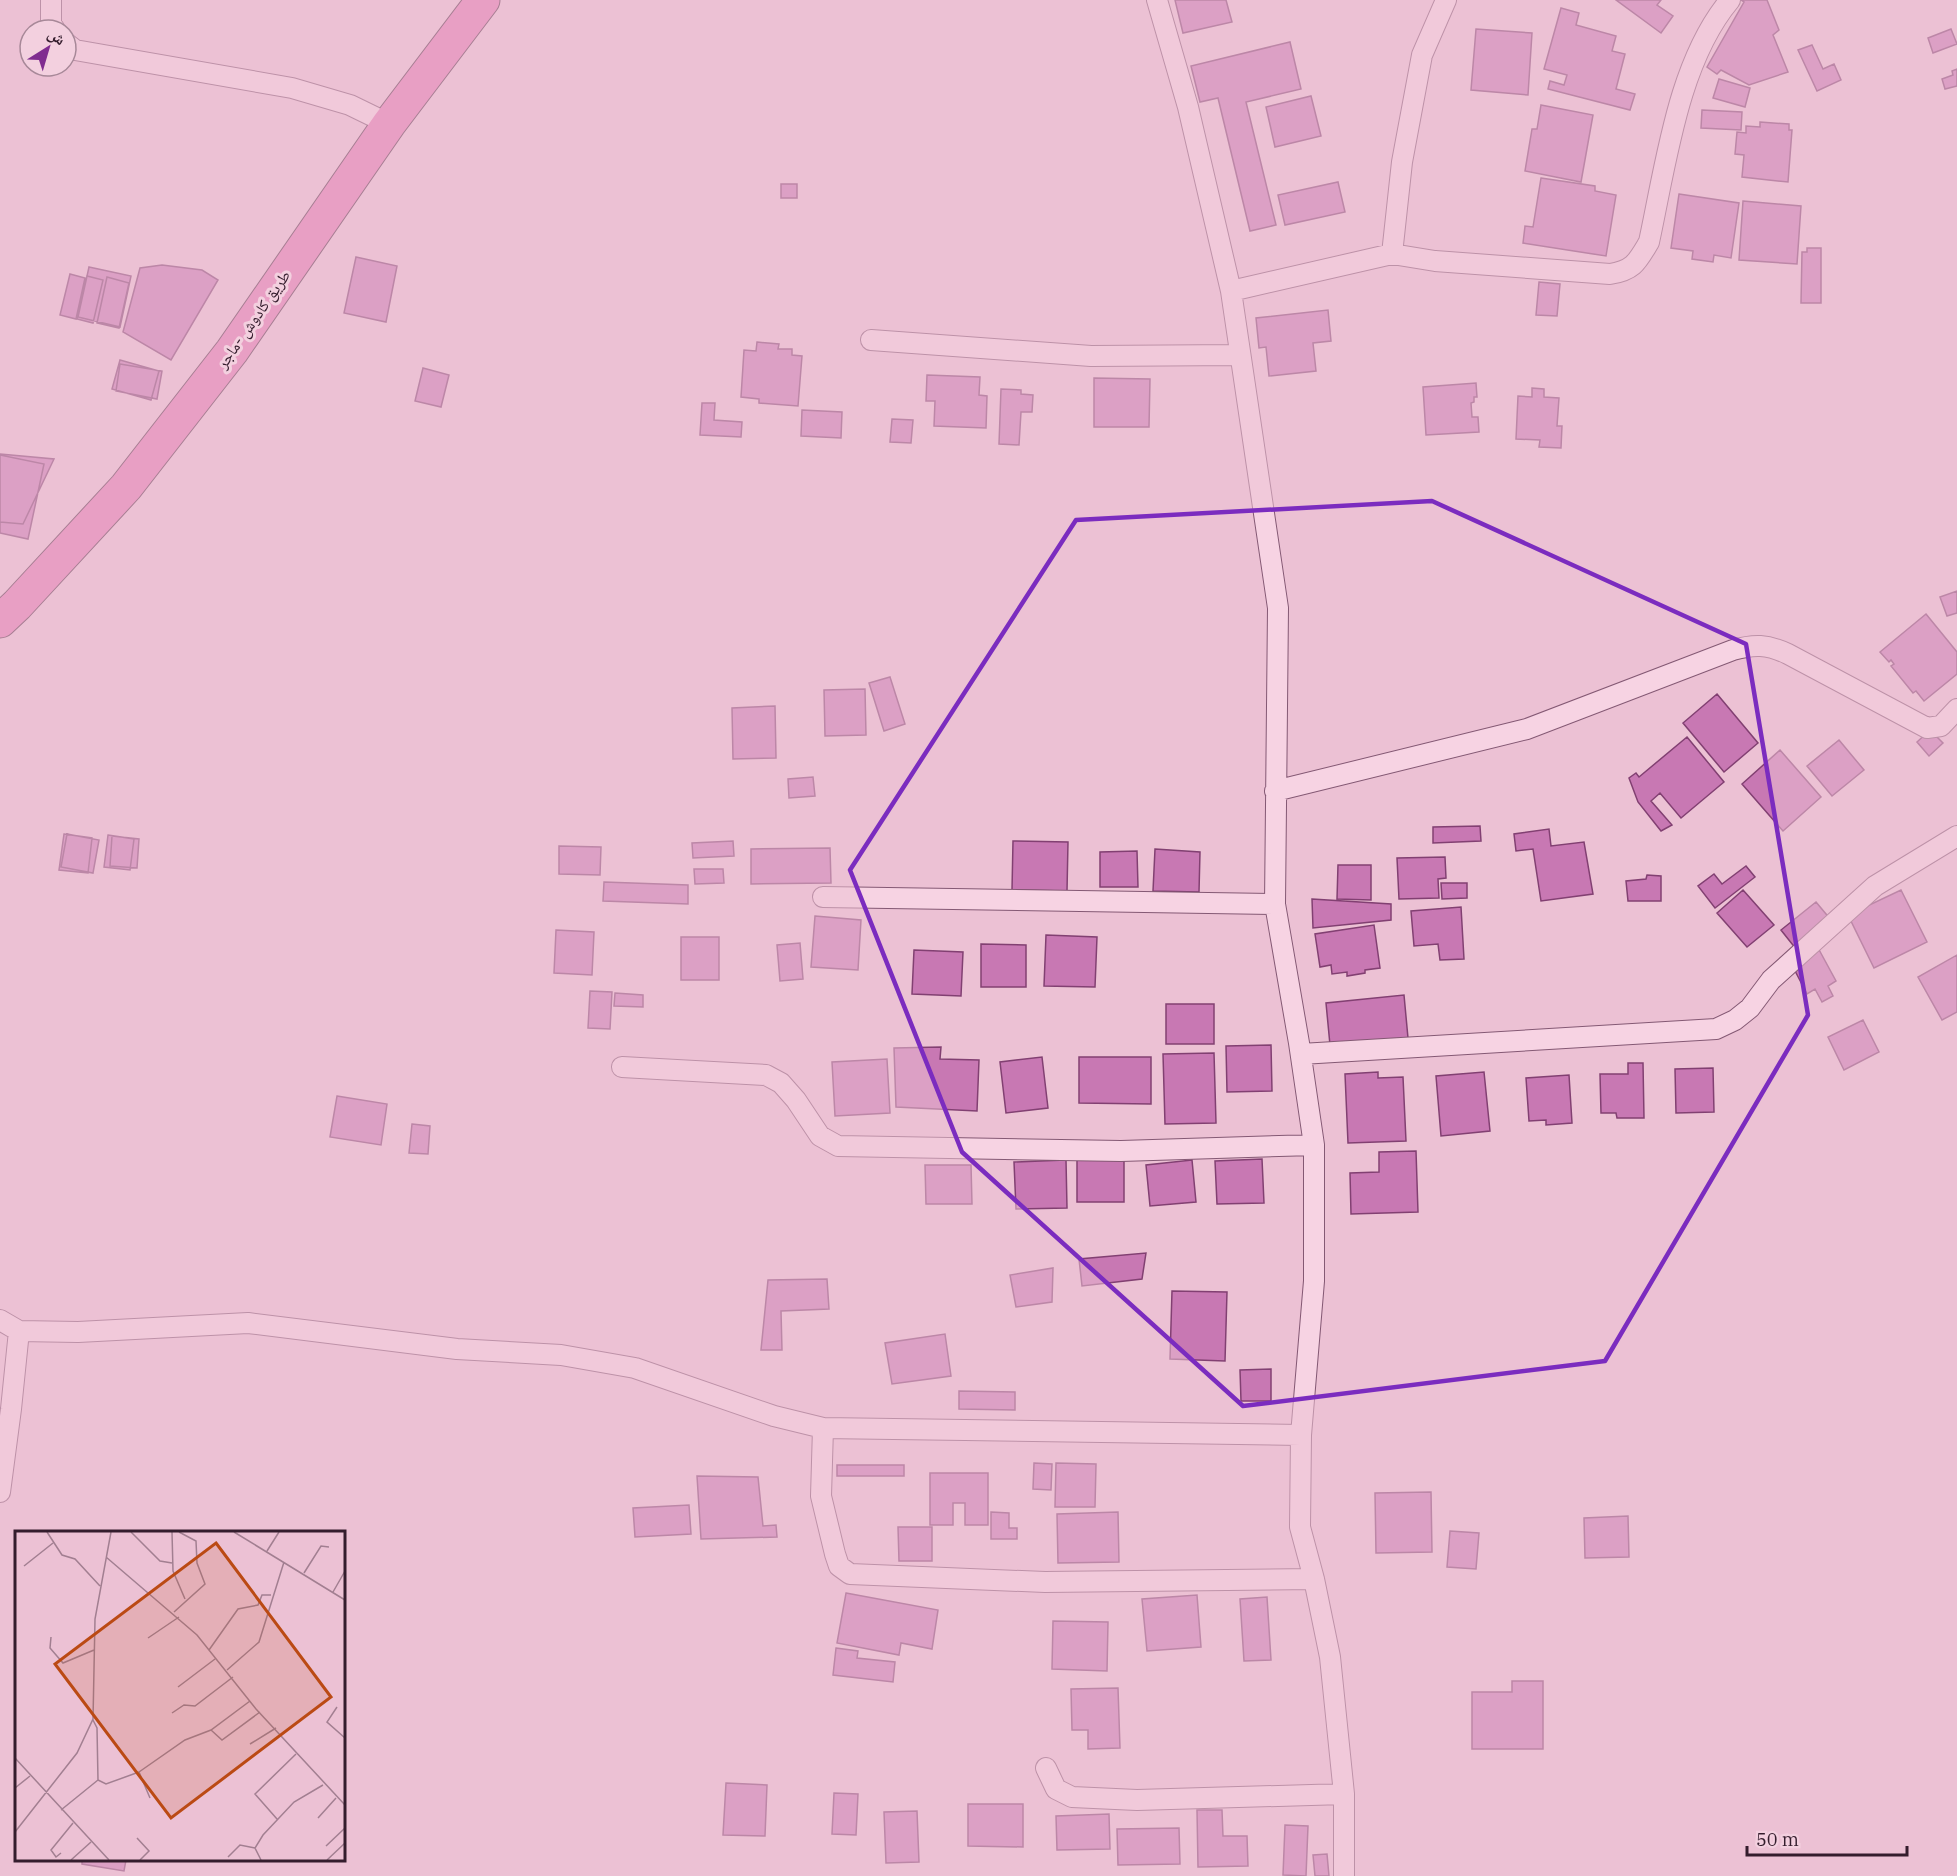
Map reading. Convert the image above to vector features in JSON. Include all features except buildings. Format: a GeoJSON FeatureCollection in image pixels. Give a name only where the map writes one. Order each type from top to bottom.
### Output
{"type":"FeatureCollection","features":[{"type":"Feature","properties":{"kind":"highway","name":"طريق كادوش -ماجر"},"geometry":{"type":"LineString","coordinates":[[0,621],[17,606],[126,487],[232,351],[389,124],[483,0]]}},
{"type":"Feature","properties":{"kind":"street"},"geometry":{"type":"LineString","coordinates":[[51,0],[51,18]]}},
{"type":"Feature","properties":{"kind":"street"},"geometry":{"type":"LineString","coordinates":[[1157,0],[1188,107],[1231,291],[1278,608],[1275,904],[1314,1145],[1314,1281],[1301,1436],[1300,1527],[1314,1579],[1330,1657],[1344,1794],[1344,1876]]}},
{"type":"Feature","properties":{"kind":"street"},"geometry":{"type":"LineString","coordinates":[[1392,254],[1402,162],[1422,55],[1446,0]]}},
{"type":"Feature","properties":{"kind":"street"},"geometry":{"type":"LineString","coordinates":[[1231,291],[1392,254],[1435,261],[1610,274],[1624,272],[1638,261],[1649,242],[1680,102],[1701,44],[1730,0]]}},
{"type":"Feature","properties":{"kind":"street"},"geometry":{"type":"LineString","coordinates":[[78,51],[292,88],[350,105],[389,124]]}},
{"type":"Feature","properties":{"kind":"street"},"geometry":{"type":"LineString","coordinates":[[871,340],[1091,356],[1240,355]]}},
{"type":"Feature","properties":{"kind":"street"},"geometry":{"type":"LineString","coordinates":[[1275,791],[1527,729],[1732,650],[1748,646],[1771,646],[1927,728],[1941,726],[1957,710]]}},
{"type":"Feature","properties":{"kind":"street"},"geometry":{"type":"LineString","coordinates":[[1301,1054],[1716,1029],[1735,1020],[1750,1008],[1771,980],[1875,886],[1957,836]]}},
{"type":"Feature","properties":{"kind":"street"},"geometry":{"type":"LineString","coordinates":[[824,897],[1275,904]]}},
{"type":"Feature","properties":{"kind":"street"},"geometry":{"type":"LineString","coordinates":[[622,1068],[766,1075],[781,1083],[789,1092],[820,1136],[838,1146],[1120,1151],[1314,1145]]}},
{"type":"Feature","properties":{"kind":"street"},"geometry":{"type":"LineString","coordinates":[[0,1320],[19,1331],[78,1332],[248,1323],[457,1349],[561,1355],[635,1368],[774,1416],[823,1428],[1301,1436]]}},
{"type":"Feature","properties":{"kind":"street"},"geometry":{"type":"LineString","coordinates":[[0,1492],[19,1331]]}},
{"type":"Feature","properties":{"kind":"street"},"geometry":{"type":"LineString","coordinates":[[823,1428],[822,1496],[839,1566],[850,1574],[1045,1582],[1314,1579]]}},
{"type":"Feature","properties":{"kind":"street"},"geometry":{"type":"LineString","coordinates":[[1046,1768],[1056,1789],[1072,1797],[1137,1800],[1344,1794]]}},
{"type":"Feature","properties":{"kind":"highlighted area"},"geometry":{"type":"Polygon","coordinates":[[[1432,501],[1746,644],[1808,1015],[1605,1361],[1243,1406],[962,1152],[850,870],[1076,520],[1432,501]]]}}]}
